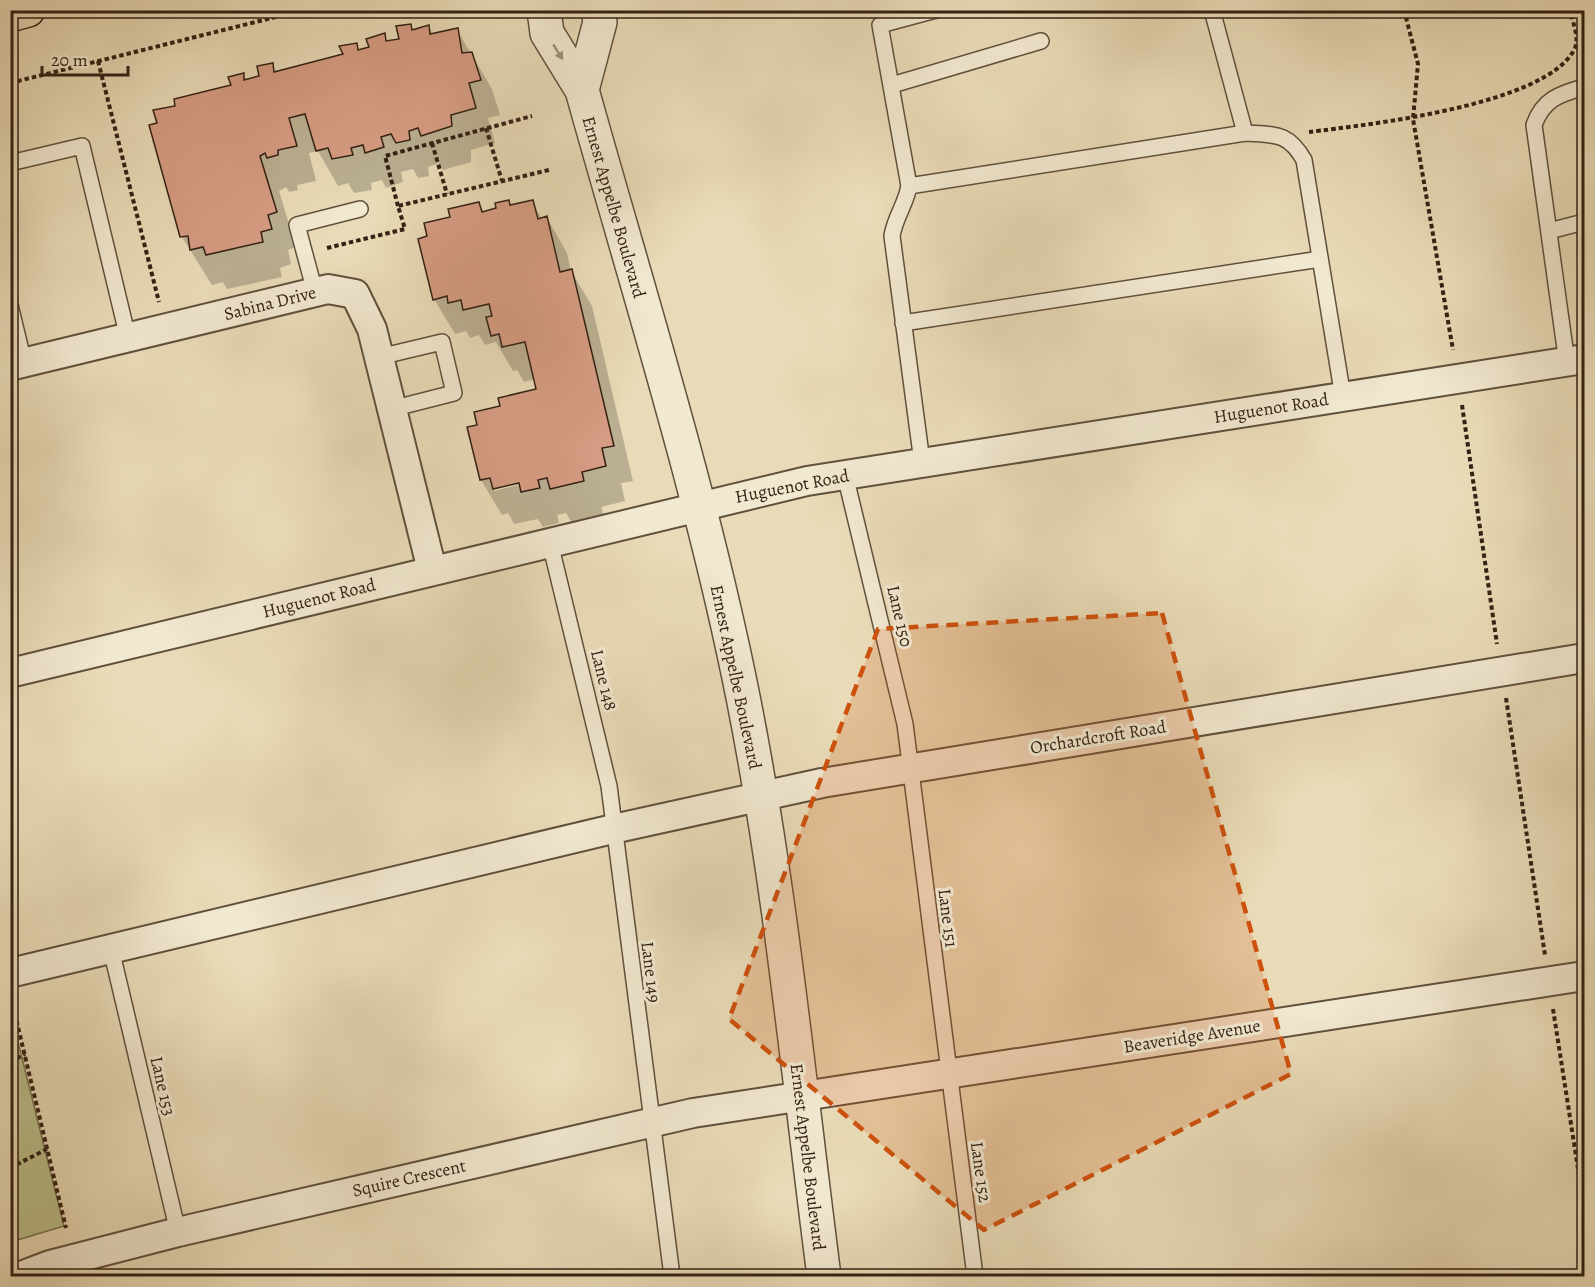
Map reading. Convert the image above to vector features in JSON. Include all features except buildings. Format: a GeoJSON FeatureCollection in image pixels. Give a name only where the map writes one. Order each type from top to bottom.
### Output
{"type":"FeatureCollection","features":[{"type":"Feature","properties":{"kind":"main road"},"geometry":{"type":"LineString","coordinates":[[10,15],[28,10]]}},
{"type":"Feature","properties":{"kind":"street","name":"Ernest Appelbe Boulevard"},"geometry":{"type":"LineString","coordinates":[[544,10],[547,33],[582,90],[698,507],[742,693],[762,796],[824,1276]]}},
{"type":"Feature","properties":{"kind":"street","name":"Ernest Appelbe Boulevard"},"geometry":{"type":"LineString","coordinates":[[582,90],[600,22],[598,10]]}},
{"type":"Feature","properties":{"kind":"street","name":"Sabina Drive"},"geometry":{"type":"LineString","coordinates":[[17,365],[328,289],[355,294],[372,329],[432,570]]}},
{"type":"Feature","properties":{"kind":"street","name":"Huguenot Road"},"geometry":{"type":"LineString","coordinates":[[10,673],[766,490],[922,462],[1576,361]]}},
{"type":"Feature","properties":{"kind":"street","name":"Orchardcroft Road"},"geometry":{"type":"LineString","coordinates":[[613,829],[909,767],[1584,658]]}},
{"type":"Feature","properties":{"kind":"street"},"geometry":{"type":"LineString","coordinates":[[10,973],[613,829]]}},
{"type":"Feature","properties":{"kind":"street","name":"Beaveridge Avenue"},"geometry":{"type":"LineString","coordinates":[[800,1096],[1584,975]]}},
{"type":"Feature","properties":{"kind":"street","name":"Squire Crescent"},"geometry":{"type":"LineString","coordinates":[[21,1276],[50,1265],[178,1232],[651,1121],[800,1096]]}},
{"type":"Feature","properties":{"kind":"lane"},"geometry":{"type":"LineString","coordinates":[[922,462],[892,236],[894,221],[907,200],[909,186],[880,25],[936,10]]}},
{"type":"Feature","properties":{"kind":"lane"},"geometry":{"type":"LineString","coordinates":[[1212,10],[1245,133]]}},
{"type":"Feature","properties":{"kind":"lane"},"geometry":{"type":"LineString","coordinates":[[892,85],[1041,41]]}},
{"type":"Feature","properties":{"kind":"lane"},"geometry":{"type":"LineString","coordinates":[[1576,361],[1549,231],[1534,125],[1546,102],[1558,95],[1584,87]]}},
{"type":"Feature","properties":{"kind":"lane"},"geometry":{"type":"LineString","coordinates":[[909,186],[1245,133],[1280,136],[1295,144],[1304,160],[1343,397]]}},
{"type":"Feature","properties":{"kind":"lane"},"geometry":{"type":"LineString","coordinates":[[10,163],[82,146],[128,338]]}},
{"type":"Feature","properties":{"kind":"lane"},"geometry":{"type":"LineString","coordinates":[[315,292],[297,225],[360,209]]}},
{"type":"Feature","properties":{"kind":"lane"},"geometry":{"type":"LineString","coordinates":[[1549,231],[1584,222]]}},
{"type":"Feature","properties":{"kind":"lane"},"geometry":{"type":"LineString","coordinates":[[903,323],[1320,259]]}},
{"type":"Feature","properties":{"kind":"lane"},"geometry":{"type":"LineString","coordinates":[[10,305],[17,365]]}},
{"type":"Feature","properties":{"kind":"lane"},"geometry":{"type":"LineString","coordinates":[[379,357],[442,342],[454,393],[391,409]]}},
{"type":"Feature","properties":{"kind":"lane","name":"Lane 150"},"geometry":{"type":"LineString","coordinates":[[845,475],[905,724],[909,767]]}},
{"type":"Feature","properties":{"kind":"lane","name":"Lane 148"},"geometry":{"type":"LineString","coordinates":[[550,543],[609,786],[613,829]]}},
{"type":"Feature","properties":{"kind":"lane","name":"Lane 151"},"geometry":{"type":"LineString","coordinates":[[909,767],[948,1074]]}},
{"type":"Feature","properties":{"kind":"lane","name":"Lane 149"},"geometry":{"type":"LineString","coordinates":[[613,829],[672,1276]]}},
{"type":"Feature","properties":{"kind":"lane","name":"Lane 153"},"geometry":{"type":"LineString","coordinates":[[111,949],[178,1232]]}},
{"type":"Feature","properties":{"kind":"lane","name":"Lane 152"},"geometry":{"type":"LineString","coordinates":[[948,1074],[975,1276]]}},
{"type":"Feature","properties":{"kind":"path"},"geometry":{"type":"LineString","coordinates":[[10,83],[304,10]]}},
{"type":"Feature","properties":{"kind":"path"},"geometry":{"type":"LineString","coordinates":[[1404,10],[1418,64],[1413,118],[1453,348]]}},
{"type":"Feature","properties":{"kind":"path"},"geometry":{"type":"LineString","coordinates":[[1280,136],[1413,118],[1521,89],[1566,61],[1576,44],[1572,17]]}},
{"type":"Feature","properties":{"kind":"path"},"geometry":{"type":"LineString","coordinates":[[98,61],[159,302]]}},
{"type":"Feature","properties":{"kind":"path"},"geometry":{"type":"LineString","coordinates":[[326,254],[327,247],[405,229],[385,156],[531,116]]}},
{"type":"Feature","properties":{"kind":"path"},"geometry":{"type":"LineString","coordinates":[[486,128],[502,181]]}},
{"type":"Feature","properties":{"kind":"path"},"geometry":{"type":"LineString","coordinates":[[432,143],[447,194]]}},
{"type":"Feature","properties":{"kind":"path"},"geometry":{"type":"LineString","coordinates":[[398,206],[549,170]]}},
{"type":"Feature","properties":{"kind":"path"},"geometry":{"type":"LineString","coordinates":[[1460,395],[1499,653]]}},
{"type":"Feature","properties":{"kind":"path"},"geometry":{"type":"LineString","coordinates":[[1506,696],[1545,958]]}},
{"type":"Feature","properties":{"kind":"path"},"geometry":{"type":"LineString","coordinates":[[1552,1004],[1584,1207]]}},
{"type":"Feature","properties":{"kind":"path"},"geometry":{"type":"LineString","coordinates":[[13,1006],[66,1228]]}},
{"type":"Feature","properties":{"kind":"path"},"geometry":{"type":"LineString","coordinates":[[10,1062],[24,1054]]}},
{"type":"Feature","properties":{"kind":"path"},"geometry":{"type":"LineString","coordinates":[[10,1168],[47,1149]]}},
{"type":"Feature","properties":{"kind":"highlighted area"},"geometry":{"type":"Polygon","coordinates":[[[1162,613],[1291,1074],[984,1230],[729,1019],[878,629],[1162,613]]]}},
{"type":"Feature","properties":{"kind":"green space"},"geometry":{"type":"Polygon","coordinates":[[[10,1010],[64,1226],[11,1242],[10,1242],[10,1010]]]}}]}
